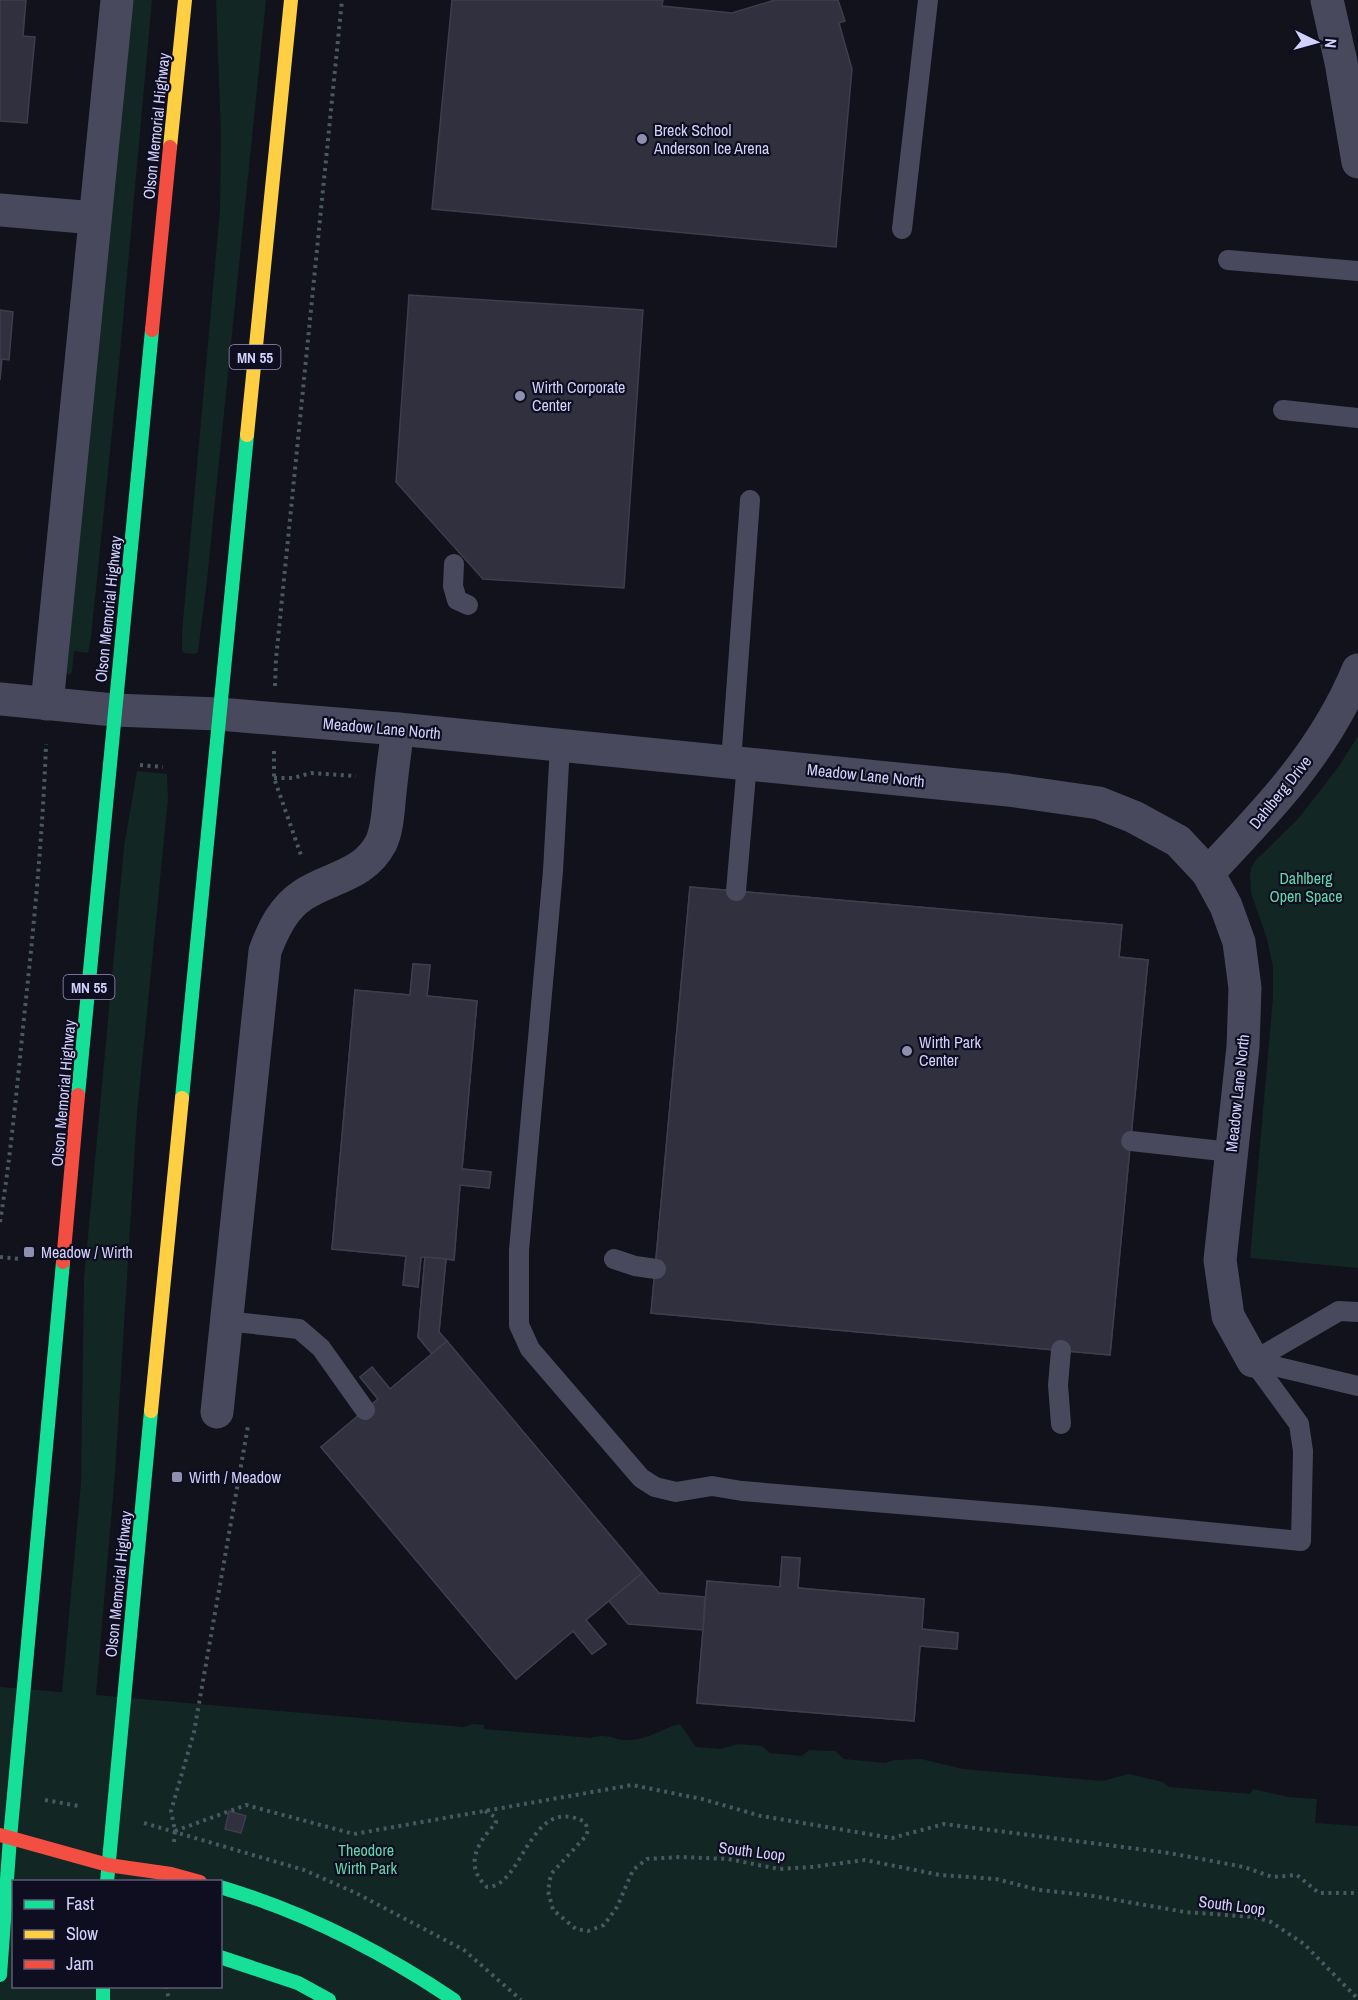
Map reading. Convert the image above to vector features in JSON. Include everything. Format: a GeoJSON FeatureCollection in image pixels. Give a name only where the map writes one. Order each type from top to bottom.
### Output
{"type":"FeatureCollection","features":[{"type":"Feature","properties":{"kind":"main road","name":"Olson Memorial Highway"},"geometry":{"type":"LineString","coordinates":[[0,1975],[6,1897],[5,1837],[185,0]]}},
{"type":"Feature","properties":{"kind":"main road","name":"Olson Memorial Highway"},"geometry":{"type":"LineString","coordinates":[[107,1880],[219,714],[291,0]]}},
{"type":"Feature","properties":{"kind":"main road"},"geometry":{"type":"LineString","coordinates":[[5,1837],[108,1865],[196,1880]]}},
{"type":"Feature","properties":{"kind":"main road"},"geometry":{"type":"LineString","coordinates":[[222,1888],[248,1894],[347,1935],[454,2000]]}},
{"type":"Feature","properties":{"kind":"main road"},"geometry":{"type":"LineString","coordinates":[[222,1958],[298,1983],[329,2000]]}},
{"type":"Feature","properties":{"kind":"street"},"geometry":{"type":"LineString","coordinates":[[47,704],[117,0]]}},
{"type":"Feature","properties":{"kind":"street"},"geometry":{"type":"LineString","coordinates":[[1327,0],[1350,60],[1358,162]]}},
{"type":"Feature","properties":{"kind":"street"},"geometry":{"type":"LineString","coordinates":[[0,210],[95,218]]}},
{"type":"Feature","properties":{"kind":"street","name":"Dahlberg Drive"},"geometry":{"type":"LineString","coordinates":[[1208,873],[1301,771],[1342,706],[1357,673]]}},
{"type":"Feature","properties":{"kind":"street","name":"Meadow Lane North"},"geometry":{"type":"LineString","coordinates":[[0,699],[114,710],[274,718],[739,762],[1008,790],[1099,803],[1134,817],[1178,841],[1208,873],[1226,906],[1239,942],[1245,988],[1243,1047],[1220,1260],[1228,1316],[1253,1361]]}},
{"type":"Feature","properties":{"kind":"street"},"geometry":{"type":"LineString","coordinates":[[217,1412],[264,951],[274,928],[287,909],[301,896],[317,887],[349,875],[366,862],[381,843],[386,827],[398,729]]}},
{"type":"Feature","properties":{"kind":"lane"},"geometry":{"type":"LineString","coordinates":[[902,229],[928,0]]}},
{"type":"Feature","properties":{"kind":"lane"},"geometry":{"type":"LineString","coordinates":[[1228,260],[1358,271]]}},
{"type":"Feature","properties":{"kind":"lane"},"geometry":{"type":"LineString","coordinates":[[1283,410],[1358,418]]}},
{"type":"Feature","properties":{"kind":"lane"},"geometry":{"type":"LineString","coordinates":[[736,891],[750,500]]}},
{"type":"Feature","properties":{"kind":"lane"},"geometry":{"type":"LineString","coordinates":[[454,564],[453,586],[456,600],[468,605]]}},
{"type":"Feature","properties":{"kind":"lane"},"geometry":{"type":"LineString","coordinates":[[560,745],[553,871],[519,1250],[519,1325],[530,1349],[641,1478],[655,1487],[676,1492],[712,1486],[742,1491],[1053,1517],[1301,1541],[1303,1451],[1299,1424],[1253,1361]]}},
{"type":"Feature","properties":{"kind":"lane"},"geometry":{"type":"LineString","coordinates":[[1131,1142],[1231,1152]]}},
{"type":"Feature","properties":{"kind":"lane"},"geometry":{"type":"LineString","coordinates":[[614,1259],[635,1266],[656,1269]]}},
{"type":"Feature","properties":{"kind":"lane"},"geometry":{"type":"LineString","coordinates":[[1253,1361],[1339,1311],[1358,1312]]}},
{"type":"Feature","properties":{"kind":"lane"},"geometry":{"type":"LineString","coordinates":[[226,1321],[299,1329],[321,1347],[365,1410]]}},
{"type":"Feature","properties":{"kind":"lane"},"geometry":{"type":"LineString","coordinates":[[1061,1350],[1058,1385],[1061,1424]]}},
{"type":"Feature","properties":{"kind":"lane"},"geometry":{"type":"LineString","coordinates":[[1253,1361],[1358,1386]]}},
{"type":"Feature","properties":{"kind":"path"},"geometry":{"type":"LineString","coordinates":[[317,887],[304,862],[274,778],[274,718],[276,659],[342,0]]}},
{"type":"Feature","properties":{"kind":"path"},"geometry":{"type":"LineString","coordinates":[[0,1222],[12,1139],[38,882],[46,744]]}},
{"type":"Feature","properties":{"kind":"path"},"geometry":{"type":"LineString","coordinates":[[139,765],[163,767]]}},
{"type":"Feature","properties":{"kind":"path"},"geometry":{"type":"LineString","coordinates":[[274,778],[293,778],[311,773],[356,776]]}},
{"type":"Feature","properties":{"kind":"path"},"geometry":{"type":"LineString","coordinates":[[0,1257],[21,1259]]}},
{"type":"Feature","properties":{"kind":"path","name":"South Loop"},"geometry":{"type":"LineString","coordinates":[[175,1831],[246,1805],[354,1834],[632,1785],[702,1799],[761,1816],[892,1838],[944,1824],[1168,1853],[1244,1867],[1272,1877],[1297,1875],[1319,1893],[1358,1893]]}},
{"type":"Feature","properties":{"kind":"path","name":"South Loop"},"geometry":{"type":"LineString","coordinates":[[485,1811],[495,1817],[496,1823],[477,1848],[474,1868],[481,1882],[487,1887],[495,1887],[505,1880],[536,1833],[550,1822],[562,1816],[577,1818],[585,1822],[588,1830],[586,1836],[551,1874],[548,1891],[553,1910],[576,1929],[588,1931],[604,1925],[617,1907],[633,1870],[647,1859],[680,1857],[728,1859],[779,1869],[812,1868],[865,1860],[940,1875],[996,1879],[1039,1890],[1087,1895],[1185,1912],[1254,1917],[1271,1922],[1304,1944],[1358,1999]]}},
{"type":"Feature","properties":{"kind":"green space"},"geometry":{"type":"Polygon","coordinates":[[[131,0],[152,0],[119,364],[91,637],[88,653],[74,651],[70,675],[67,673],[66,665],[131,0]]]}},
{"type":"Feature","properties":{"kind":"green space"},"geometry":{"type":"Polygon","coordinates":[[[216,0],[266,0],[207,580],[198,652],[195,654],[184,653],[182,650],[182,632],[220,210],[221,135],[216,0]]]}},
{"type":"Feature","properties":{"kind":"green space","name":"Dahlberg Open Space"},"geometry":{"type":"Polygon","coordinates":[[[1358,736],[1358,1268],[1250,1258],[1273,998],[1273,967],[1267,939],[1251,893],[1251,868],[1255,861],[1299,818],[1339,766],[1358,736]]]}},
{"type":"Feature","properties":{"kind":"green space","name":"Theodore Wirth Park"},"geometry":{"type":"Polygon","coordinates":[[[137,771],[167,774],[168,799],[137,1114],[115,1473],[96,1695],[464,1727],[473,1724],[484,1725],[484,1729],[591,1738],[607,1736],[624,1740],[642,1738],[680,1724],[696,1747],[721,1749],[738,1744],[762,1746],[770,1753],[802,1756],[809,1750],[835,1751],[844,1759],[885,1763],[895,1760],[921,1759],[963,1769],[1102,1781],[1129,1774],[1163,1782],[1169,1787],[1250,1794],[1253,1789],[1288,1797],[1317,1799],[1315,1823],[1358,1826],[1358,2000],[0,2000],[0,1687],[62,1692],[81,1484],[84,1279],[124,847],[137,771]]]}},
{"type":"Feature","properties":{"kind":"building"},"geometry":{"type":"Polygon","coordinates":[[[0,0],[26,0],[23,36],[35,37],[27,123],[0,121],[0,0]]]}},
{"type":"Feature","properties":{"kind":"building","name":"Breck School Anderson Ice Arena"},"geometry":{"type":"Polygon","coordinates":[[[452,0],[663,0],[662,6],[732,13],[775,0],[838,0],[845,21],[839,23],[852,69],[836,247],[432,209],[452,0]]]}},
{"type":"Feature","properties":{"kind":"building","name":"Wirth Corporate Center"},"geometry":{"type":"Polygon","coordinates":[[[409,295],[643,310],[624,588],[483,579],[396,482],[409,295]]]}},
{"type":"Feature","properties":{"kind":"building"},"geometry":{"type":"Polygon","coordinates":[[[0,310],[13,312],[9,360],[2,359],[0,380],[0,310]]]}},
{"type":"Feature","properties":{"kind":"building","name":"Wirth Park Center"},"geometry":{"type":"Polygon","coordinates":[[[690,887],[1122,925],[1119,957],[1148,960],[1110,1355],[651,1313],[690,887]]]}},
{"type":"Feature","properties":{"kind":"building","name":"Wirth Park Center"},"geometry":{"type":"Polygon","coordinates":[[[690,887],[1122,925],[1119,957],[1148,960],[1110,1355],[651,1313],[690,887]]]}},
{"type":"Feature","properties":{"kind":"building"},"geometry":{"type":"Polygon","coordinates":[[[413,964],[430,965],[427,996],[477,1001],[462,1169],[491,1172],[489,1188],[460,1185],[454,1260],[446,1259],[439,1332],[642,1573],[586,1620],[606,1644],[592,1654],[573,1631],[516,1679],[321,1447],[378,1399],[360,1377],[372,1367],[390,1389],[432,1354],[418,1337],[425,1257],[421,1257],[418,1287],[403,1285],[406,1256],[332,1249],[355,990],[410,995],[413,964]]]}},
{"type":"Feature","properties":{"kind":"building"},"geometry":{"type":"Polygon","coordinates":[[[413,964],[430,965],[427,996],[477,1001],[462,1169],[491,1172],[489,1188],[460,1185],[454,1260],[421,1257],[418,1287],[403,1285],[406,1256],[332,1249],[355,990],[410,995],[413,964]]]}},
{"type":"Feature","properties":{"kind":"building"},"geometry":{"type":"Polygon","coordinates":[[[425,1257],[446,1259],[439,1332],[447,1341],[432,1354],[418,1337],[425,1257]]]}},
{"type":"Feature","properties":{"kind":"building"},"geometry":{"type":"Polygon","coordinates":[[[447,1341],[642,1573],[586,1620],[606,1644],[592,1654],[573,1631],[516,1679],[321,1447],[378,1399],[360,1377],[372,1367],[390,1389],[447,1341]]]}},
{"type":"Feature","properties":{"kind":"building"},"geometry":{"type":"Polygon","coordinates":[[[782,1557],[800,1558],[798,1588],[924,1599],[922,1629],[958,1633],[957,1649],[920,1646],[914,1721],[697,1703],[707,1581],[780,1587],[782,1557]]]}},
{"type":"Feature","properties":{"kind":"building"},"geometry":{"type":"Polygon","coordinates":[[[782,1557],[800,1558],[798,1588],[924,1599],[922,1629],[958,1633],[957,1649],[920,1646],[914,1721],[697,1703],[707,1581],[780,1587],[782,1557]]]}},
{"type":"Feature","properties":{"kind":"building"},"geometry":{"type":"Polygon","coordinates":[[[642,1573],[659,1593],[705,1597],[703,1630],[628,1624],[609,1601],[642,1573]]]}},
{"type":"Feature","properties":{"kind":"building"},"geometry":{"type":"Polygon","coordinates":[[[229,1811],[246,1816],[241,1833],[225,1829],[229,1811]]]}},
{"type":"Feature","properties":{"kind":"traffic: fast"},"geometry":{"type":"LineString","coordinates":[[78,1095],[152,330]]}},
{"type":"Feature","properties":{"kind":"traffic: fast"},"geometry":{"type":"LineString","coordinates":[[182,1098],[247,435]]}},
{"type":"Feature","properties":{"kind":"traffic: fast"},"geometry":{"type":"LineString","coordinates":[[0,1975],[10,1838],[63,1262]]}},
{"type":"Feature","properties":{"kind":"traffic: fast"},"geometry":{"type":"LineString","coordinates":[[107,1880],[151,1411]]}},
{"type":"Feature","properties":{"kind":"traffic: fast"},"geometry":{"type":"LineString","coordinates":[[222,1888],[282,1908],[342,1934],[399,1965],[454,2000]]}},
{"type":"Feature","properties":{"kind":"traffic: fast"},"geometry":{"type":"LineString","coordinates":[[222,1958],[298,1983],[329,2000]]}},
{"type":"Feature","properties":{"kind":"traffic: fast"},"geometry":{"type":"LineString","coordinates":[[103,1988],[103,2000]]}},
{"type":"Feature","properties":{"kind":"traffic: slow"},"geometry":{"type":"LineString","coordinates":[[170,147],[185,0]]}},
{"type":"Feature","properties":{"kind":"traffic: slow"},"geometry":{"type":"LineString","coordinates":[[247,435],[291,0]]}},
{"type":"Feature","properties":{"kind":"traffic: slow"},"geometry":{"type":"LineString","coordinates":[[151,1411],[182,1098]]}},
{"type":"Feature","properties":{"kind":"traffic: jam"},"geometry":{"type":"LineString","coordinates":[[152,330],[170,147]]}},
{"type":"Feature","properties":{"kind":"traffic: jam"},"geometry":{"type":"LineString","coordinates":[[63,1262],[78,1095]]}},
{"type":"Feature","properties":{"kind":"traffic: jam"},"geometry":{"type":"LineString","coordinates":[[0,1835],[108,1865],[171,1874],[193,1880]]}},
{"type":"Feature","properties":{"kind":"place","name":"Breck School Anderson Ice Arena"},"geometry":{"type":"Point","coordinates":[642,139]}},
{"type":"Feature","properties":{"kind":"place","name":"Wirth Corporate Center"},"geometry":{"type":"Point","coordinates":[520,396]}},
{"type":"Feature","properties":{"kind":"place","name":"Wirth Park Center"},"geometry":{"type":"Point","coordinates":[907,1051]}},
{"type":"Feature","properties":{"kind":"place","name":"Meadow / Wirth"},"geometry":{"type":"Point","coordinates":[29,1252]}},
{"type":"Feature","properties":{"kind":"place","name":"Wirth / Meadow"},"geometry":{"type":"Point","coordinates":[177,1477]}}]}
